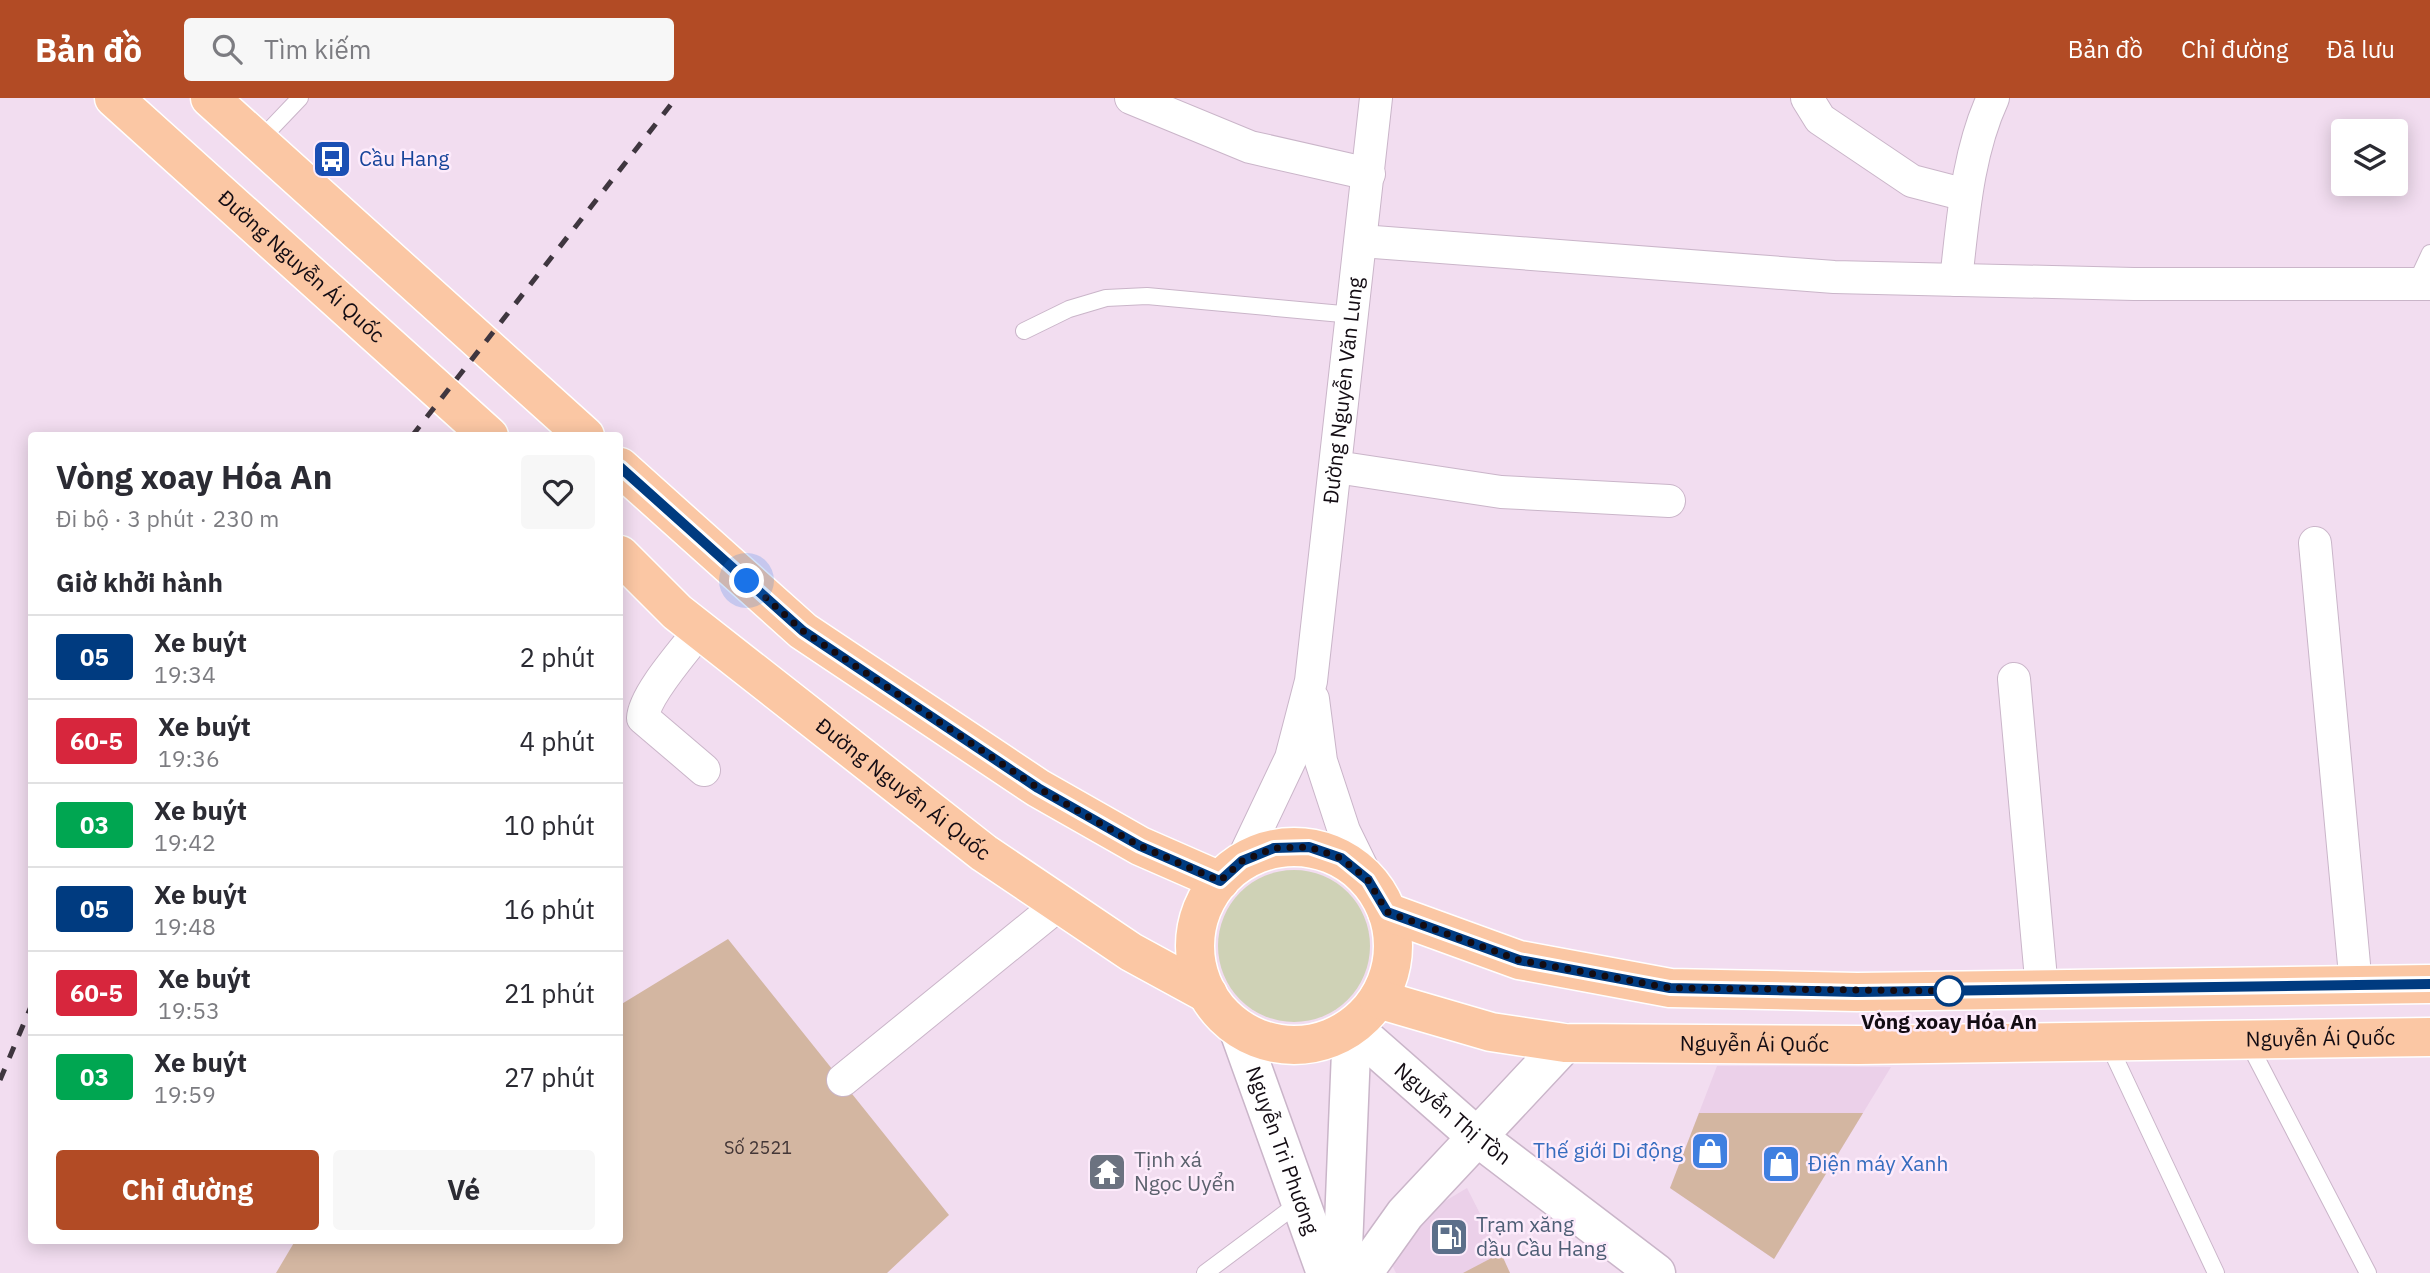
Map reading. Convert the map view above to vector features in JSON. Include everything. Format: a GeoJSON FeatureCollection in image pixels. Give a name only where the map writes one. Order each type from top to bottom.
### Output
{"type":"FeatureCollection","features":[{"type":"Feature","properties":{"kind":"main road","name":"Đường Nguyễn Ái Quốc"},"geometry":{"type":"LineString","coordinates":[[114,98],[485,432]]}},
{"type":"Feature","properties":{"kind":"main road"},"geometry":{"type":"LineString","coordinates":[[209,98],[581,432]]}},
{"type":"Feature","properties":{"kind":"main road"},"geometry":{"type":"LineString","coordinates":[[623,470],[803,631],[1038,788],[1140,846],[1231,871]]}},
{"type":"Feature","properties":{"kind":"main road","name":"Đường Nguyễn Ái Quốc"},"geometry":{"type":"LineString","coordinates":[[623,558],[700,631],[984,853],[1058,906],[1131,952],[1208,994]]}},
{"type":"Feature","properties":{"kind":"main road"},"geometry":{"type":"LineString","coordinates":[[1378,896],[1393,941],[1390,971],[1378,999],[1352,1027],[1315,1043],[1275,1043],[1238,1028],[1221,1014],[1208,994],[1199,971],[1195,947],[1198,923],[1206,901],[1231,871],[1274,848],[1309,847],[1341,858],[1378,896],[1519,960],[1670,988],[1857,992],[2430,984]]}},
{"type":"Feature","properties":{"kind":"main road","name":"Nguyễn Ái Quốc"},"geometry":{"type":"LineString","coordinates":[[1378,999],[1491,1032],[1565,1043],[1859,1045],[2246,1040],[2428,1042]]}},
{"type":"Feature","properties":{"kind":"street"},"geometry":{"type":"LineString","coordinates":[[1131,98],[1250,147],[1369,174]]}},
{"type":"Feature","properties":{"kind":"street","name":"Đường Nguyễn Văn Lung"},"geometry":{"type":"LineString","coordinates":[[1231,871],[1292,758],[1311,681],[1377,98]]}},
{"type":"Feature","properties":{"kind":"street"},"geometry":{"type":"LineString","coordinates":[[1807,98],[1820,119],[1912,181],[1966,195]]}},
{"type":"Feature","properties":{"kind":"street"},"geometry":{"type":"LineString","coordinates":[[1956,280],[1966,195],[1983,118],[1993,98]]}},
{"type":"Feature","properties":{"kind":"street"},"geometry":{"type":"LineString","coordinates":[[1362,241],[1834,276],[2134,284],[2423,284]]}},
{"type":"Feature","properties":{"kind":"street"},"geometry":{"type":"LineString","coordinates":[[1336,467],[1501,492],[1670,501]]}},
{"type":"Feature","properties":{"kind":"street"},"geometry":{"type":"LineString","coordinates":[[2315,543],[2356,986]]}},
{"type":"Feature","properties":{"kind":"street"},"geometry":{"type":"LineString","coordinates":[[700,631],[655,691],[643,710],[643,718],[704,770]]}},
{"type":"Feature","properties":{"kind":"street"},"geometry":{"type":"LineString","coordinates":[[2014,679],[2042,990]]}},
{"type":"Feature","properties":{"kind":"street","name":"Đường Nguyễn Văn Lung"},"geometry":{"type":"LineString","coordinates":[[1311,681],[1321,761],[1344,831],[1378,896]]}},
{"type":"Feature","properties":{"kind":"street"},"geometry":{"type":"LineString","coordinates":[[843,1080],[1058,906]]}},
{"type":"Feature","properties":{"kind":"street","name":"Nguyễn Tri Phương"},"geometry":{"type":"LineString","coordinates":[[1342,1273],[1352,1027]]}},
{"type":"Feature","properties":{"kind":"street","name":"Nguyễn Thị Tồn"},"geometry":{"type":"LineString","coordinates":[[1352,1027],[1476,1136],[1656,1273]]}},
{"type":"Feature","properties":{"kind":"street","name":"Nguyễn Tri Phương"},"geometry":{"type":"LineString","coordinates":[[1238,1028],[1326,1273]]}},
{"type":"Feature","properties":{"kind":"street"},"geometry":{"type":"LineString","coordinates":[[1363,1273],[1405,1214],[1565,1043]]}},
{"type":"Feature","properties":{"kind":"lane"},"geometry":{"type":"LineString","coordinates":[[258,142],[300,98]]}},
{"type":"Feature","properties":{"kind":"lane"},"geometry":{"type":"LineString","coordinates":[[2423,284],[2430,253]]}},
{"type":"Feature","properties":{"kind":"lane"},"geometry":{"type":"LineString","coordinates":[[1024,331],[1069,309],[1106,298],[1147,296],[1353,315]]}},
{"type":"Feature","properties":{"kind":"lane"},"geometry":{"type":"LineString","coordinates":[[2246,1040],[2368,1273]]}},
{"type":"Feature","properties":{"kind":"lane"},"geometry":{"type":"LineString","coordinates":[[2107,1041],[2216,1273]]}},
{"type":"Feature","properties":{"kind":"lane"},"geometry":{"type":"LineString","coordinates":[[1205,1273],[1300,1202]]}},
{"type":"Feature","properties":{"kind":"shaded area","name":"Điện máy Xanh"},"geometry":{"type":"Polygon","coordinates":[[[1717,1066],[1891,1067],[1774,1259],[1670,1188],[1717,1066]]]}},
{"type":"Feature","properties":{"kind":"shaded area","name":"Trạm xăng dầu Cầu Hang"},"geometry":{"type":"Polygon","coordinates":[[[1467,1188],[1510,1273],[1396,1273],[1391,1263],[1399,1245],[1437,1206],[1467,1188]]]}},
{"type":"Feature","properties":{"kind":"green space"},"geometry":{"type":"Polygon","coordinates":[[[1294,870],[1323,876],[1348,892],[1364,917],[1370,946],[1364,975],[1348,1000],[1323,1016],[1294,1022],[1265,1016],[1240,1000],[1224,975],[1218,946],[1224,917],[1240,892],[1265,876],[1294,870]]]}},
{"type":"Feature","properties":{"kind":"building"},"geometry":{"type":"Polygon","coordinates":[[[728,939],[949,1215],[887,1273],[276,1273],[293,1244],[623,1244],[623,1003],[728,939]]]}},
{"type":"Feature","properties":{"kind":"building","name":"Điện máy Xanh"},"geometry":{"type":"Polygon","coordinates":[[[1699,1113],[1863,1113],[1774,1259],[1670,1188],[1699,1113]]]}},
{"type":"Feature","properties":{"kind":"building"},"geometry":{"type":"Polygon","coordinates":[[[1501,1253],[1510,1273],[1463,1273],[1501,1253]]]}},
{"type":"Feature","properties":{"kind":"railway"},"geometry":{"type":"LineString","coordinates":[[415,432],[676,98]]}},
{"type":"Feature","properties":{"kind":"railway"},"geometry":{"type":"LineString","coordinates":[[0,1080],[28,1014]]}},
{"type":"Feature","properties":{"kind":"bus line","name":"05"},"geometry":{"type":"LineString","coordinates":[[623,470],[803,631],[1038,788],[1140,846],[1220,881],[1242,861],[1274,848],[1309,847],[1341,858],[1368,880],[1387,912],[1519,960],[1670,988],[1857,992],[2430,984]]}},
{"type":"Feature","properties":{"kind":"place","name":"Cầu Hang"},"geometry":{"type":"Point","coordinates":[332,159]}},
{"type":"Feature","properties":{"kind":"place","name":"Vòng xoay Hóa An"},"geometry":{"type":"Point","coordinates":[1949,991]}},
{"type":"Feature","properties":{"kind":"place","name":"Thế giới Di động"},"geometry":{"type":"Point","coordinates":[1710,1151]}},
{"type":"Feature","properties":{"kind":"place","name":"Điện máy Xanh"},"geometry":{"type":"Point","coordinates":[1781,1164]}},
{"type":"Feature","properties":{"kind":"place","name":"Tịnh xá Ngọc Uyển"},"geometry":{"type":"Point","coordinates":[1107,1172]}},
{"type":"Feature","properties":{"kind":"place","name":"Trạm xăng dầu Cầu Hang"},"geometry":{"type":"Point","coordinates":[1449,1237]}},
{"type":"Feature","properties":{"kind":"route"},"geometry":{"type":"LineString","coordinates":[[747,581],[803,631],[1038,788],[1140,846],[1220,881],[1242,861],[1274,848],[1309,847],[1341,858],[1368,880],[1387,912],[1519,960],[1670,988],[1949,991]]}}]}
